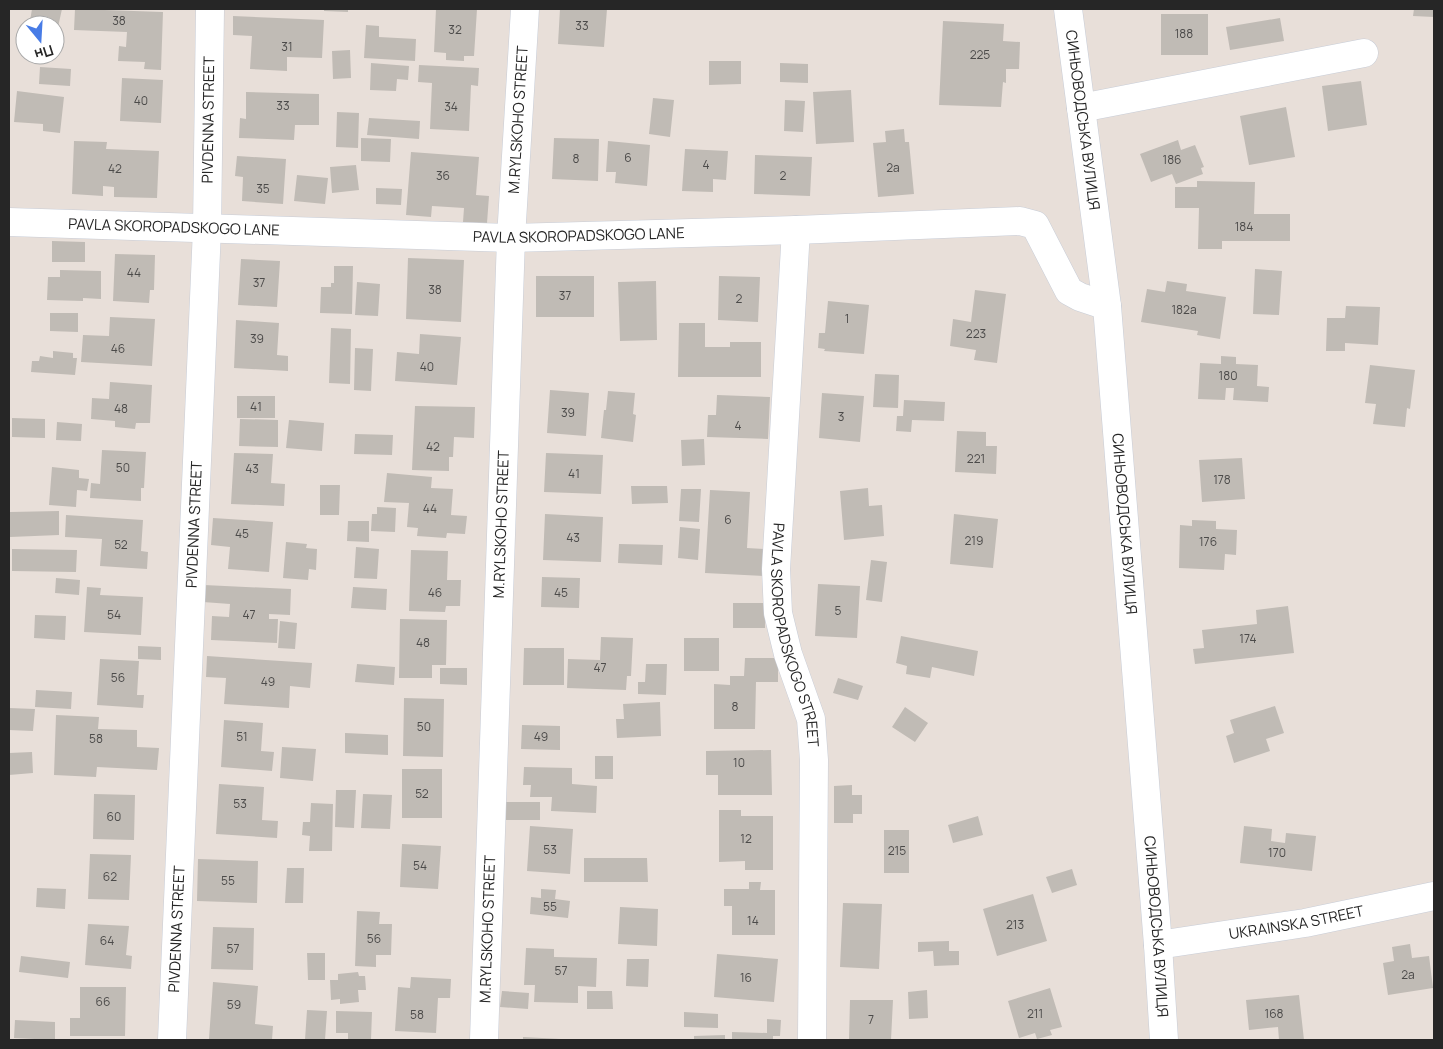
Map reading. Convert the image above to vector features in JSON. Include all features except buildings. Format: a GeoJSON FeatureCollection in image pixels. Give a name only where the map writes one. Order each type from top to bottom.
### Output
{"type":"FeatureCollection","features":[{"type":"Feature","properties":{"kind":"street","name":"PIVDENNA STREET"},"geometry":{"type":"LineString","coordinates":[[172,1040],[207,229],[210,9]]}},
{"type":"Feature","properties":{"kind":"street","name":"M.RYLSKOHO STREET"},"geometry":{"type":"LineString","coordinates":[[484,1040],[510,238],[525,9]]}},
{"type":"Feature","properties":{"kind":"street","name":"СИНЬОВОДСЬКА ВУЛИЦЯ"},"geometry":{"type":"LineString","coordinates":[[1068,9],[1107,306],[1164,1040]]}},
{"type":"Feature","properties":{"kind":"street"},"geometry":{"type":"LineString","coordinates":[[1081,108],[1364,53]]}},
{"type":"Feature","properties":{"kind":"street","name":"PAVLA SKOROPADSKOGO LANE"},"geometry":{"type":"LineString","coordinates":[[9,222],[510,238],[796,230],[1020,221],[1035,225],[1069,291],[1080,297],[1107,306]]}},
{"type":"Feature","properties":{"kind":"street","name":"PAVLA SKOROPADSKOGO STREET"},"geometry":{"type":"LineString","coordinates":[[796,230],[776,569],[778,613],[788,654],[811,720],[814,760],[812,1040]]}},
{"type":"Feature","properties":{"kind":"street","name":"UKRAINSKA STREET"},"geometry":{"type":"LineString","coordinates":[[1158,945],[1305,923],[1434,896]]}}]}
